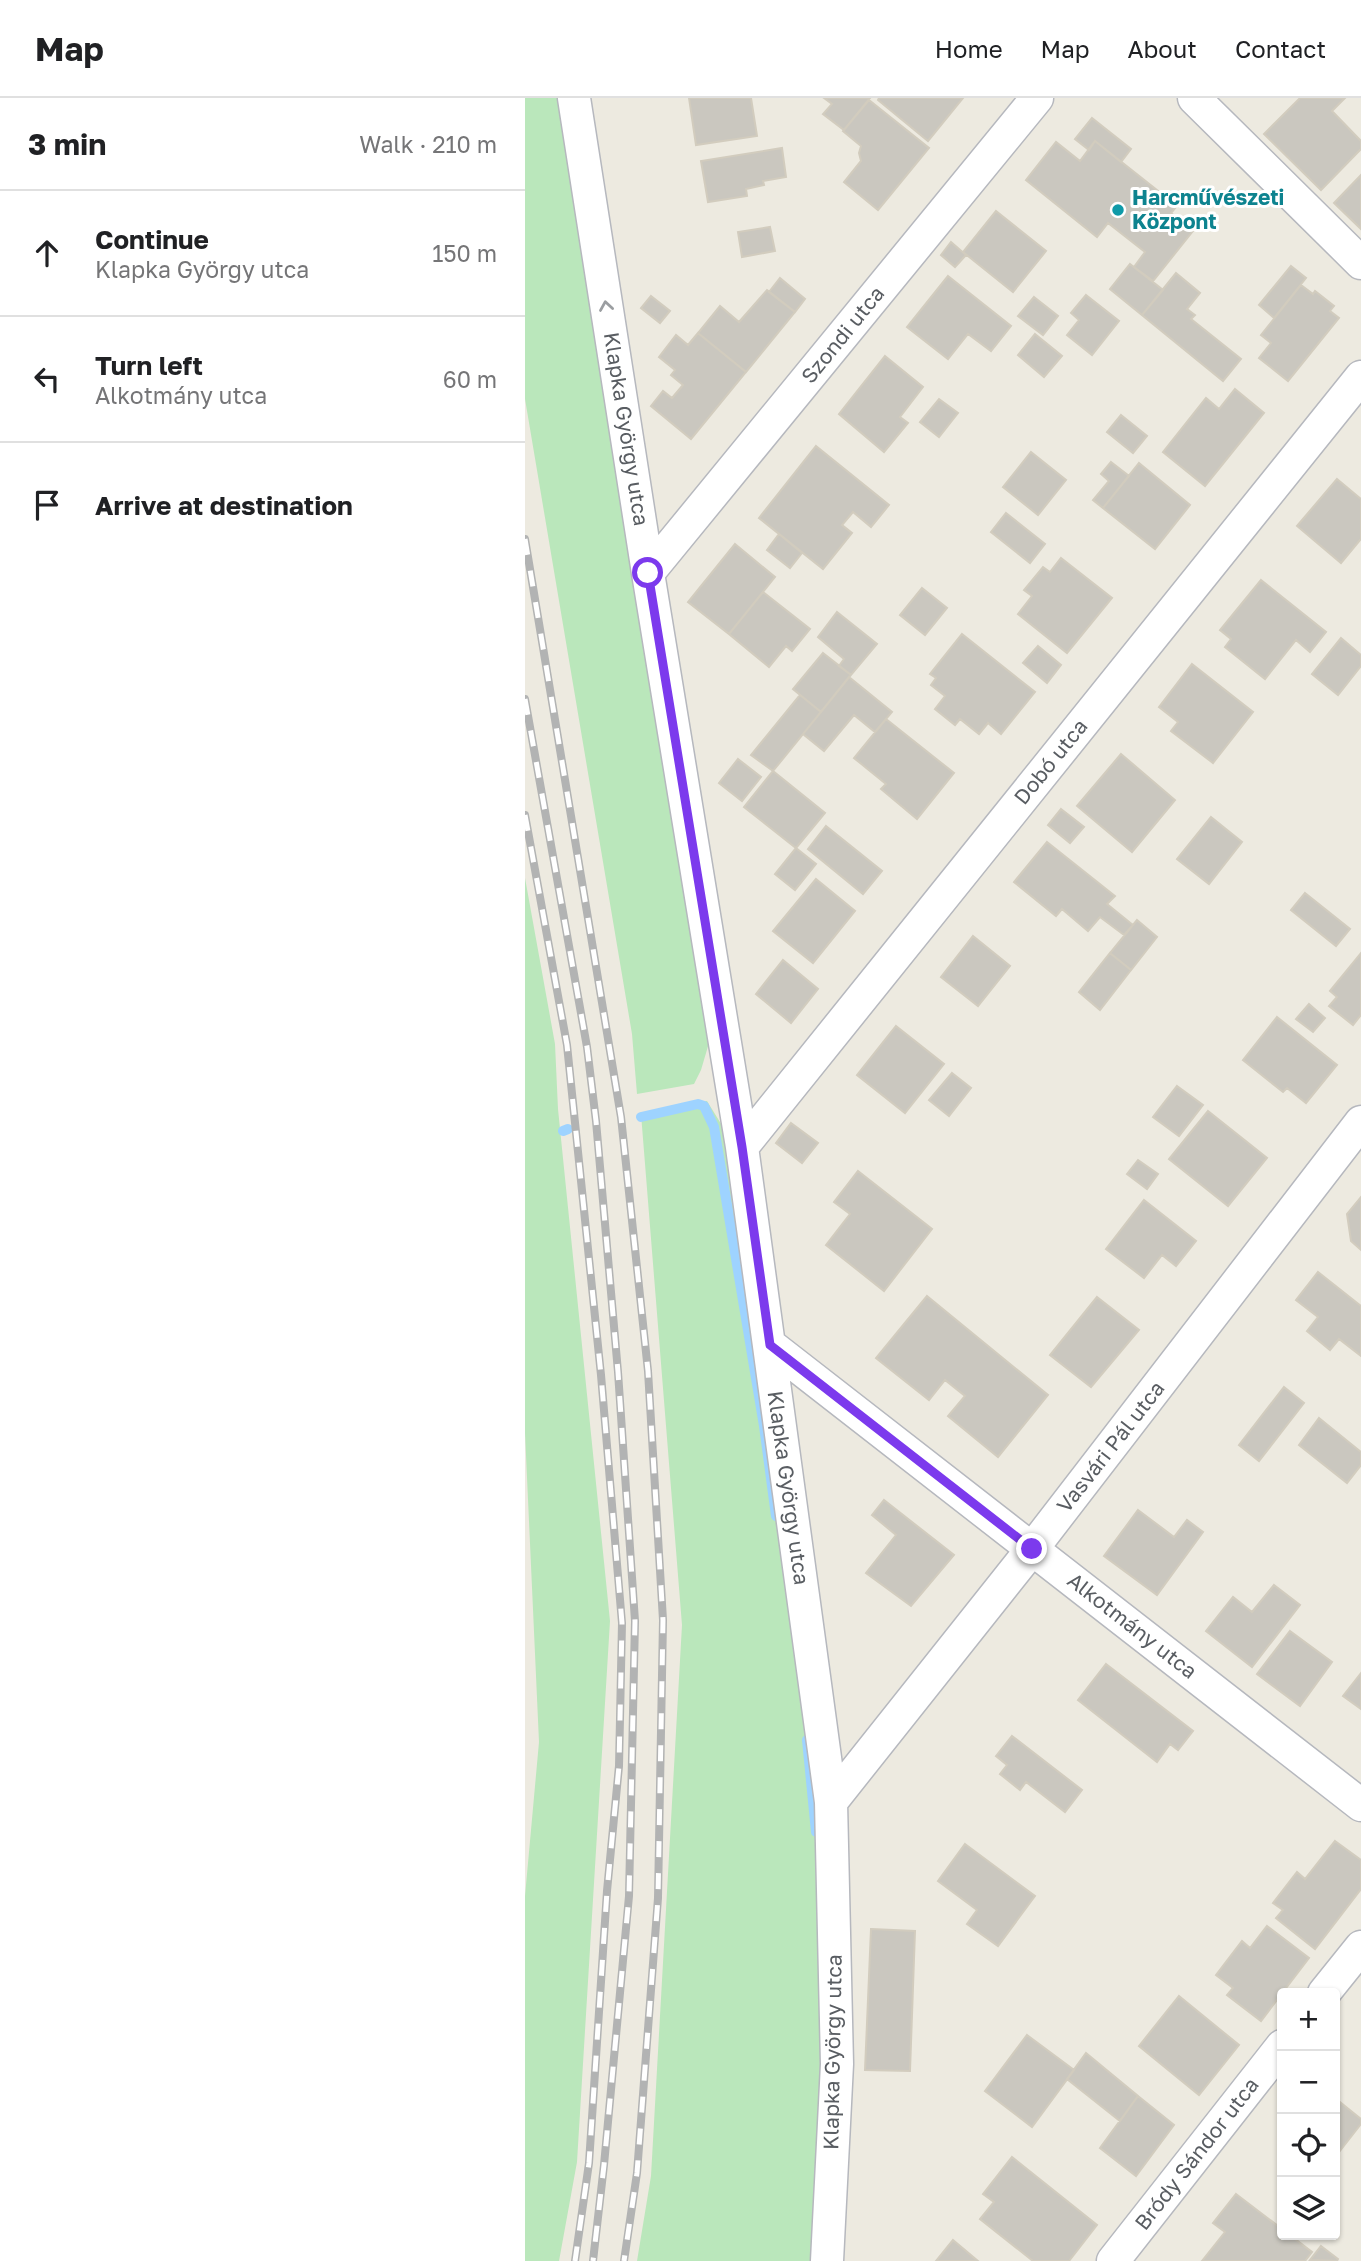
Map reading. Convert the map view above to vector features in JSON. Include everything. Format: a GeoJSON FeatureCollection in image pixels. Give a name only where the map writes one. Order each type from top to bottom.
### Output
{"type":"FeatureCollection","features":[{"type":"Feature","properties":{"kind":"street","name":"Klapka György utca"},"geometry":{"type":"LineString","coordinates":[[574,98],[742,1147],[831,1802],[837,2064],[827,2261]]}},
{"type":"Feature","properties":{"kind":"street","name":"Szondi utca"},"geometry":{"type":"LineString","coordinates":[[648,573],[1037,98]]}},
{"type":"Feature","properties":{"kind":"street"},"geometry":{"type":"LineString","coordinates":[[1194,98],[1361,263]]}},
{"type":"Feature","properties":{"kind":"street","name":"Dobó utca"},"geometry":{"type":"LineString","coordinates":[[742,1147],[1361,377]]}},
{"type":"Feature","properties":{"kind":"street","name":"Vasvári Pál utca"},"geometry":{"type":"LineString","coordinates":[[831,1802],[1032,1549],[1361,1122]]}},
{"type":"Feature","properties":{"kind":"street","name":"Alkotmány utca"},"geometry":{"type":"LineString","coordinates":[[770,1345],[1361,1805]]}},
{"type":"Feature","properties":{"kind":"street"},"geometry":{"type":"LineString","coordinates":[[1328,1988],[1361,1947]]}},
{"type":"Feature","properties":{"kind":"street","name":"Bródy Sándor utca"},"geometry":{"type":"LineString","coordinates":[[1113,2261],[1278,2051]]}},
{"type":"Feature","properties":{"kind":"green space"},"geometry":{"type":"Polygon","coordinates":[[[525,98],[567,98],[714,1026],[694,1084],[637,1094],[632,1034],[525,399],[525,98]]]}},
{"type":"Feature","properties":{"kind":"green space"},"geometry":{"type":"Polygon","coordinates":[[[525,878],[555,1044],[558,1109],[610,1621],[577,2162],[559,2261],[525,2261],[525,1896],[539,1742],[525,1433],[525,878]]]}},
{"type":"Feature","properties":{"kind":"green space"},"geometry":{"type":"Polygon","coordinates":[[[707,1101],[723,1127],[809,1688],[830,2067],[819,2261],[637,2261],[651,2176],[682,1625],[641,1114],[707,1101]]]}},
{"type":"Feature","properties":{"kind":"building"},"geometry":{"type":"Polygon","coordinates":[[[689,98],[751,98],[757,136],[696,145],[689,98]]]}},
{"type":"Feature","properties":{"kind":"building"},"geometry":{"type":"Polygon","coordinates":[[[824,98],[870,98],[844,130],[823,114],[832,104],[824,98]]]}},
{"type":"Feature","properties":{"kind":"building"},"geometry":{"type":"Polygon","coordinates":[[[963,98],[928,141],[878,100],[963,98]]]}},
{"type":"Feature","properties":{"kind":"building"},"geometry":{"type":"Polygon","coordinates":[[[1300,98],[1345,98],[1332,111],[1361,141],[1361,149],[1321,190],[1264,134],[1300,98]]]}},
{"type":"Feature","properties":{"kind":"building"},"geometry":{"type":"Polygon","coordinates":[[[869,100],[929,148],[878,210],[844,182],[861,161],[861,146],[843,131],[869,100]]]}},
{"type":"Feature","properties":{"kind":"building"},"geometry":{"type":"Polygon","coordinates":[[[1092,118],[1131,149],[1121,162],[1095,141],[1089,150],[1075,139],[1092,118]]]}},
{"type":"Feature","properties":{"kind":"building","name":"Harcművészeti Központ"},"geometry":{"type":"Polygon","coordinates":[[[1095,141],[1177,206],[1171,213],[1193,231],[1153,281],[1134,267],[1145,252],[1108,223],[1097,237],[1026,180],[1056,142],[1080,161],[1095,141]]]}},
{"type":"Feature","properties":{"kind":"building"},"geometry":{"type":"Polygon","coordinates":[[[782,148],[786,177],[763,181],[764,185],[746,189],[747,196],[708,202],[701,161],[782,148]]]}},
{"type":"Feature","properties":{"kind":"building"},"geometry":{"type":"Polygon","coordinates":[[[1361,175],[1361,229],[1334,203],[1361,175]]]}},
{"type":"Feature","properties":{"kind":"building"},"geometry":{"type":"Polygon","coordinates":[[[996,211],[1046,251],[1013,292],[963,252],[996,211]]]}},
{"type":"Feature","properties":{"kind":"building"},"geometry":{"type":"Polygon","coordinates":[[[770,227],[775,251],[742,257],[738,232],[770,227]]]}},
{"type":"Feature","properties":{"kind":"building"},"geometry":{"type":"Polygon","coordinates":[[[951,242],[966,255],[955,267],[941,255],[951,242]]]}},
{"type":"Feature","properties":{"kind":"building"},"geometry":{"type":"Polygon","coordinates":[[[1130,264],[1163,290],[1142,315],[1110,289],[1130,264]]]}},
{"type":"Feature","properties":{"kind":"building"},"geometry":{"type":"Polygon","coordinates":[[[1291,266],[1306,278],[1274,318],[1259,305],[1291,266]]]}},
{"type":"Feature","properties":{"kind":"building"},"geometry":{"type":"Polygon","coordinates":[[[1176,273],[1200,293],[1187,309],[1195,315],[1191,319],[1241,359],[1223,381],[1142,315],[1176,273]]]}},
{"type":"Feature","properties":{"kind":"building"},"geometry":{"type":"Polygon","coordinates":[[[948,276],[1011,326],[991,351],[968,334],[948,359],[907,327],[948,276]]]}},
{"type":"Feature","properties":{"kind":"building"},"geometry":{"type":"Polygon","coordinates":[[[780,278],[805,299],[795,312],[769,292],[780,278]]]}},
{"type":"Feature","properties":{"kind":"building"},"geometry":{"type":"Polygon","coordinates":[[[1301,285],[1313,294],[1315,291],[1334,306],[1330,311],[1339,318],[1288,381],[1259,358],[1271,343],[1261,335],[1301,285]]]}},
{"type":"Feature","properties":{"kind":"building"},"geometry":{"type":"Polygon","coordinates":[[[767,290],[795,312],[746,372],[698,333],[720,306],[739,322],[767,290]]]}},
{"type":"Feature","properties":{"kind":"building"},"geometry":{"type":"Polygon","coordinates":[[[1086,295],[1119,321],[1092,355],[1067,335],[1079,320],[1071,313],[1086,295]]]}},
{"type":"Feature","properties":{"kind":"building"},"geometry":{"type":"Polygon","coordinates":[[[651,296],[670,311],[660,323],[641,308],[651,296]]]}},
{"type":"Feature","properties":{"kind":"building"},"geometry":{"type":"Polygon","coordinates":[[[1034,297],[1058,316],[1043,335],[1018,316],[1034,297]]]}},
{"type":"Feature","properties":{"kind":"building"},"geometry":{"type":"Polygon","coordinates":[[[698,333],[746,372],[691,439],[651,406],[663,391],[672,398],[683,385],[671,375],[675,370],[659,357],[676,335],[688,345],[698,333]]]}},
{"type":"Feature","properties":{"kind":"building"},"geometry":{"type":"Polygon","coordinates":[[[1035,334],[1062,356],[1044,377],[1018,355],[1035,334]]]}},
{"type":"Feature","properties":{"kind":"building"},"geometry":{"type":"Polygon","coordinates":[[[885,356],[923,387],[900,417],[908,423],[884,452],[839,414],[885,356]]]}},
{"type":"Feature","properties":{"kind":"building"},"geometry":{"type":"Polygon","coordinates":[[[1235,389],[1264,413],[1205,486],[1163,452],[1206,398],[1219,409],[1235,389]]]}},
{"type":"Feature","properties":{"kind":"building"},"geometry":{"type":"Polygon","coordinates":[[[939,399],[958,413],[939,437],[920,422],[939,399]]]}},
{"type":"Feature","properties":{"kind":"building"},"geometry":{"type":"Polygon","coordinates":[[[1121,415],[1147,436],[1133,453],[1107,432],[1121,415]]]}},
{"type":"Feature","properties":{"kind":"building"},"geometry":{"type":"Polygon","coordinates":[[[816,446],[889,505],[871,527],[853,512],[842,525],[852,533],[823,569],[759,518],[816,446]]]}},
{"type":"Feature","properties":{"kind":"building"},"geometry":{"type":"Polygon","coordinates":[[[1031,452],[1066,480],[1038,515],[1003,487],[1031,452]]]}},
{"type":"Feature","properties":{"kind":"building"},"geometry":{"type":"Polygon","coordinates":[[[1111,462],[1129,476],[1103,508],[1093,500],[1109,481],[1101,474],[1111,462]]]}},
{"type":"Feature","properties":{"kind":"building"},"geometry":{"type":"Polygon","coordinates":[[[1139,463],[1190,505],[1155,549],[1103,508],[1139,463]]]}},
{"type":"Feature","properties":{"kind":"building"},"geometry":{"type":"Polygon","coordinates":[[[1337,479],[1361,499],[1361,539],[1341,563],[1297,526],[1337,479]]]}},
{"type":"Feature","properties":{"kind":"building"},"geometry":{"type":"Polygon","coordinates":[[[1006,513],[1045,544],[1030,563],[991,532],[1006,513]]]}},
{"type":"Feature","properties":{"kind":"building"},"geometry":{"type":"Polygon","coordinates":[[[779,534],[802,553],[790,568],[767,550],[779,534]]]}},
{"type":"Feature","properties":{"kind":"building"},"geometry":{"type":"Polygon","coordinates":[[[735,544],[775,577],[729,634],[688,602],[735,544]]]}},
{"type":"Feature","properties":{"kind":"building"},"geometry":{"type":"Polygon","coordinates":[[[1061,558],[1112,598],[1067,653],[1018,614],[1032,596],[1024,590],[1043,567],[1050,572],[1061,558]]]}},
{"type":"Feature","properties":{"kind":"building"},"geometry":{"type":"Polygon","coordinates":[[[1261,580],[1326,632],[1310,652],[1296,640],[1265,679],[1225,647],[1231,639],[1220,630],[1261,580]]]}},
{"type":"Feature","properties":{"kind":"building"},"geometry":{"type":"Polygon","coordinates":[[[922,588],[947,608],[925,635],[900,615],[922,588]]]}},
{"type":"Feature","properties":{"kind":"building"},"geometry":{"type":"Polygon","coordinates":[[[763,592],[810,629],[792,651],[786,646],[769,667],[729,634],[763,592]]]}},
{"type":"Feature","properties":{"kind":"building"},"geometry":{"type":"Polygon","coordinates":[[[837,612],[877,644],[851,675],[839,666],[844,659],[818,637],[837,612]]]}},
{"type":"Feature","properties":{"kind":"building"},"geometry":{"type":"Polygon","coordinates":[[[962,634],[1035,692],[1001,734],[988,723],[979,734],[960,719],[955,725],[935,709],[945,696],[931,685],[936,678],[930,674],[962,634]]]}},
{"type":"Feature","properties":{"kind":"building"},"geometry":{"type":"Polygon","coordinates":[[[1341,638],[1361,655],[1361,666],[1338,695],[1312,674],[1341,638]]]}},
{"type":"Feature","properties":{"kind":"building"},"geometry":{"type":"Polygon","coordinates":[[[1038,646],[1061,665],[1047,683],[1023,663],[1038,646]]]}},
{"type":"Feature","properties":{"kind":"building"},"geometry":{"type":"Polygon","coordinates":[[[823,653],[851,675],[821,712],[793,689],[823,653]]]}},
{"type":"Feature","properties":{"kind":"building"},"geometry":{"type":"Polygon","coordinates":[[[1192,664],[1253,712],[1213,763],[1171,731],[1178,722],[1159,707],[1192,664]]]}},
{"type":"Feature","properties":{"kind":"building"},"geometry":{"type":"Polygon","coordinates":[[[849,677],[892,712],[875,732],[854,715],[824,751],[803,734],[849,677]]]}},
{"type":"Feature","properties":{"kind":"building"},"geometry":{"type":"Polygon","coordinates":[[[800,695],[821,712],[773,771],[751,755],[800,695]]]}},
{"type":"Feature","properties":{"kind":"building"},"geometry":{"type":"Polygon","coordinates":[[[886,719],[954,773],[917,819],[881,789],[886,784],[854,758],[886,719]]]}},
{"type":"Feature","properties":{"kind":"building"},"geometry":{"type":"Polygon","coordinates":[[[1121,754],[1175,800],[1132,852],[1077,806],[1121,754]]]}},
{"type":"Feature","properties":{"kind":"building"},"geometry":{"type":"Polygon","coordinates":[[[738,759],[761,777],[742,801],[719,783],[738,759]]]}},
{"type":"Feature","properties":{"kind":"building"},"geometry":{"type":"Polygon","coordinates":[[[773,771],[825,813],[796,848],[744,807],[773,771]]]}},
{"type":"Feature","properties":{"kind":"building"},"geometry":{"type":"Polygon","coordinates":[[[1061,809],[1084,827],[1070,843],[1048,825],[1061,809]]]}},
{"type":"Feature","properties":{"kind":"building"},"geometry":{"type":"Polygon","coordinates":[[[1211,817],[1242,842],[1209,884],[1177,859],[1211,817]]]}},
{"type":"Feature","properties":{"kind":"building"},"geometry":{"type":"Polygon","coordinates":[[[826,826],[882,871],[863,894],[808,849],[826,826]]]}},
{"type":"Feature","properties":{"kind":"building"},"geometry":{"type":"Polygon","coordinates":[[[1047,842],[1115,896],[1107,904],[1133,925],[1124,935],[1100,917],[1088,931],[1062,909],[1056,916],[1014,882],[1047,842]]]}},
{"type":"Feature","properties":{"kind":"building"},"geometry":{"type":"Polygon","coordinates":[[[796,848],[816,864],[795,890],[775,874],[796,848]]]}},
{"type":"Feature","properties":{"kind":"building"},"geometry":{"type":"Polygon","coordinates":[[[816,879],[855,911],[813,963],[773,931],[816,879]]]}},
{"type":"Feature","properties":{"kind":"building"},"geometry":{"type":"Polygon","coordinates":[[[1305,893],[1350,929],[1336,946],[1291,910],[1305,893]]]}},
{"type":"Feature","properties":{"kind":"building"},"geometry":{"type":"Polygon","coordinates":[[[1137,920],[1157,937],[1131,970],[1110,953],[1137,920]]]}},
{"type":"Feature","properties":{"kind":"building"},"geometry":{"type":"Polygon","coordinates":[[[973,936],[1010,966],[978,1006],[941,977],[973,936]]]}},
{"type":"Feature","properties":{"kind":"building"},"geometry":{"type":"Polygon","coordinates":[[[1110,953],[1131,970],[1100,1010],[1079,992],[1110,953]]]}},
{"type":"Feature","properties":{"kind":"building"},"geometry":{"type":"Polygon","coordinates":[[[1361,953],[1361,1015],[1353,1025],[1329,1006],[1337,997],[1330,991],[1361,953]]]}},
{"type":"Feature","properties":{"kind":"building"},"geometry":{"type":"Polygon","coordinates":[[[783,960],[818,989],[791,1023],[756,994],[783,960]]]}},
{"type":"Feature","properties":{"kind":"building"},"geometry":{"type":"Polygon","coordinates":[[[1309,1004],[1325,1018],[1313,1032],[1296,1019],[1309,1004]]]}},
{"type":"Feature","properties":{"kind":"building"},"geometry":{"type":"Polygon","coordinates":[[[1277,1017],[1337,1065],[1306,1103],[1287,1088],[1283,1092],[1243,1060],[1277,1017]]]}},
{"type":"Feature","properties":{"kind":"building"},"geometry":{"type":"Polygon","coordinates":[[[896,1026],[944,1064],[905,1113],[857,1075],[896,1026]]]}},
{"type":"Feature","properties":{"kind":"building"},"geometry":{"type":"Polygon","coordinates":[[[952,1073],[971,1088],[949,1116],[929,1100],[952,1073]]]}},
{"type":"Feature","properties":{"kind":"building"},"geometry":{"type":"Polygon","coordinates":[[[1177,1086],[1203,1105],[1179,1136],[1153,1117],[1177,1086]]]}},
{"type":"Feature","properties":{"kind":"building"},"geometry":{"type":"Polygon","coordinates":[[[1208,1111],[1267,1158],[1228,1206],[1169,1159],[1208,1111]]]}},
{"type":"Feature","properties":{"kind":"building"},"geometry":{"type":"Polygon","coordinates":[[[791,1123],[818,1143],[802,1163],[776,1143],[791,1123]]]}},
{"type":"Feature","properties":{"kind":"building"},"geometry":{"type":"Polygon","coordinates":[[[1138,1160],[1158,1174],[1147,1189],[1127,1174],[1138,1160]]]}},
{"type":"Feature","properties":{"kind":"building"},"geometry":{"type":"Polygon","coordinates":[[[858,1171],[932,1229],[884,1291],[826,1245],[850,1214],[834,1202],[858,1171]]]}},
{"type":"Feature","properties":{"kind":"building"},"geometry":{"type":"Polygon","coordinates":[[[1361,1197],[1361,1250],[1351,1241],[1347,1214],[1361,1197]]]}},
{"type":"Feature","properties":{"kind":"building"},"geometry":{"type":"Polygon","coordinates":[[[1144,1200],[1196,1241],[1176,1266],[1162,1255],[1144,1278],[1106,1249],[1144,1200]]]}},
{"type":"Feature","properties":{"kind":"building"},"geometry":{"type":"Polygon","coordinates":[[[1318,1272],[1361,1306],[1361,1356],[1339,1339],[1330,1350],[1307,1331],[1318,1317],[1296,1300],[1318,1272]]]}},
{"type":"Feature","properties":{"kind":"building"},"geometry":{"type":"Polygon","coordinates":[[[927,1296],[1048,1395],[998,1457],[948,1416],[965,1396],[945,1380],[929,1400],[876,1358],[927,1296]]]}},
{"type":"Feature","properties":{"kind":"building"},"geometry":{"type":"Polygon","coordinates":[[[1097,1297],[1139,1330],[1091,1387],[1050,1355],[1097,1297]]]}},
{"type":"Feature","properties":{"kind":"building"},"geometry":{"type":"Polygon","coordinates":[[[1284,1387],[1304,1403],[1259,1461],[1239,1445],[1284,1387]]]}},
{"type":"Feature","properties":{"kind":"building"},"geometry":{"type":"Polygon","coordinates":[[[1319,1418],[1361,1452],[1361,1465],[1347,1483],[1299,1445],[1319,1418]]]}},
{"type":"Feature","properties":{"kind":"building"},"geometry":{"type":"Polygon","coordinates":[[[884,1500],[954,1555],[911,1606],[866,1573],[896,1535],[872,1515],[884,1500]]]}},
{"type":"Feature","properties":{"kind":"building"},"geometry":{"type":"Polygon","coordinates":[[[1138,1510],[1174,1537],[1187,1520],[1203,1532],[1157,1595],[1104,1556],[1138,1510]]]}},
{"type":"Feature","properties":{"kind":"building"},"geometry":{"type":"Polygon","coordinates":[[[1274,1585],[1300,1605],[1252,1667],[1206,1631],[1233,1597],[1252,1612],[1274,1585]]]}},
{"type":"Feature","properties":{"kind":"building"},"geometry":{"type":"Polygon","coordinates":[[[1290,1631],[1332,1662],[1300,1706],[1257,1674],[1290,1631]]]}},
{"type":"Feature","properties":{"kind":"building"},"geometry":{"type":"Polygon","coordinates":[[[1106,1664],[1193,1731],[1178,1750],[1170,1744],[1157,1762],[1078,1700],[1106,1664]]]}},
{"type":"Feature","properties":{"kind":"building"},"geometry":{"type":"Polygon","coordinates":[[[1361,1673],[1361,1709],[1343,1696],[1361,1673]]]}},
{"type":"Feature","properties":{"kind":"building"},"geometry":{"type":"Polygon","coordinates":[[[1012,1736],[1082,1790],[1065,1812],[1026,1782],[1020,1790],[1000,1774],[1007,1765],[996,1756],[1012,1736]]]}},
{"type":"Feature","properties":{"kind":"building"},"geometry":{"type":"Polygon","coordinates":[[[1335,1841],[1361,1860],[1361,1889],[1315,1949],[1276,1918],[1283,1910],[1273,1903],[1297,1872],[1305,1879],[1335,1841]]]}},
{"type":"Feature","properties":{"kind":"building"},"geometry":{"type":"Polygon","coordinates":[[[965,1844],[1035,1896],[998,1946],[967,1924],[977,1910],[938,1881],[965,1844]]]}},
{"type":"Feature","properties":{"kind":"building"},"geometry":{"type":"Polygon","coordinates":[[[1267,1926],[1309,1958],[1286,1988],[1277,1988],[1277,2000],[1261,2021],[1227,1995],[1233,1988],[1216,1975],[1242,1941],[1250,1948],[1267,1926]]]}},
{"type":"Feature","properties":{"kind":"building"},"geometry":{"type":"Polygon","coordinates":[[[871,1929],[915,1931],[910,2071],[865,2070],[871,1929]]]}},
{"type":"Feature","properties":{"kind":"building"},"geometry":{"type":"Polygon","coordinates":[[[1179,1996],[1239,2045],[1199,2095],[1139,2046],[1179,1996]]]}},
{"type":"Feature","properties":{"kind":"building"},"geometry":{"type":"Polygon","coordinates":[[[1027,2035],[1074,2070],[1032,2127],[985,2091],[1027,2035]]]}},
{"type":"Feature","properties":{"kind":"building"},"geometry":{"type":"Polygon","coordinates":[[[1086,2053],[1138,2096],[1120,2121],[1067,2079],[1086,2053]]]}},
{"type":"Feature","properties":{"kind":"building"},"geometry":{"type":"Polygon","coordinates":[[[1138,2096],[1174,2125],[1136,2176],[1100,2148],[1138,2096]]]}},
{"type":"Feature","properties":{"kind":"building"},"geometry":{"type":"Polygon","coordinates":[[[1340,2102],[1361,2119],[1361,2124],[1340,2151],[1340,2102]]]}},
{"type":"Feature","properties":{"kind":"building"},"geometry":{"type":"Polygon","coordinates":[[[1012,2157],[1097,2225],[1069,2261],[1033,2261],[980,2219],[994,2202],[983,2194],[1012,2157]]]}},
{"type":"Feature","properties":{"kind":"building"},"geometry":{"type":"Polygon","coordinates":[[[1236,2194],[1277,2225],[1277,2240],[1296,2240],[1312,2252],[1305,2261],[1202,2261],[1225,2232],[1213,2223],[1236,2194]]]}},
{"type":"Feature","properties":{"kind":"building"},"geometry":{"type":"Polygon","coordinates":[[[953,2240],[978,2261],[936,2261],[953,2240]]]}},
{"type":"Feature","properties":{"kind":"building"},"geometry":{"type":"Polygon","coordinates":[[[1321,2246],[1338,2259],[1337,2261],[1310,2260],[1321,2246]]]}},
{"type":"Feature","properties":{"kind":"waterway"},"geometry":{"type":"LineString","coordinates":[[641,1117],[698,1104],[704,1106],[714,1127],[764,1426],[776,1516]]}},
{"type":"Feature","properties":{"kind":"waterway"},"geometry":{"type":"LineString","coordinates":[[563,1131],[568,1129]]}},
{"type":"Feature","properties":{"kind":"waterway"},"geometry":{"type":"LineString","coordinates":[[807,1740],[816,1832]]}},
{"type":"Feature","properties":{"kind":"railway"},"geometry":{"type":"LineString","coordinates":[[525,539],[621,1117],[648,1371],[663,1620],[658,1898],[637,2173],[624,2261]]}},
{"type":"Feature","properties":{"kind":"railway"},"geometry":{"type":"LineString","coordinates":[[525,699],[587,1047],[596,1121],[618,1372],[635,1621],[629,1896],[593,2261]]}},
{"type":"Feature","properties":{"kind":"railway"},"geometry":{"type":"LineString","coordinates":[[525,815],[567,1045],[601,1375],[622,1623],[619,1766],[607,1891],[589,2163],[575,2261]]}},
{"type":"Feature","properties":{"kind":"place","name":"Harcművészeti Központ"},"geometry":{"type":"Point","coordinates":[1118,210]}},
{"type":"Feature","properties":{"kind":"route"},"geometry":{"type":"LineString","coordinates":[[648,573],[742,1147],[770,1345],[1032,1549]]}}]}
